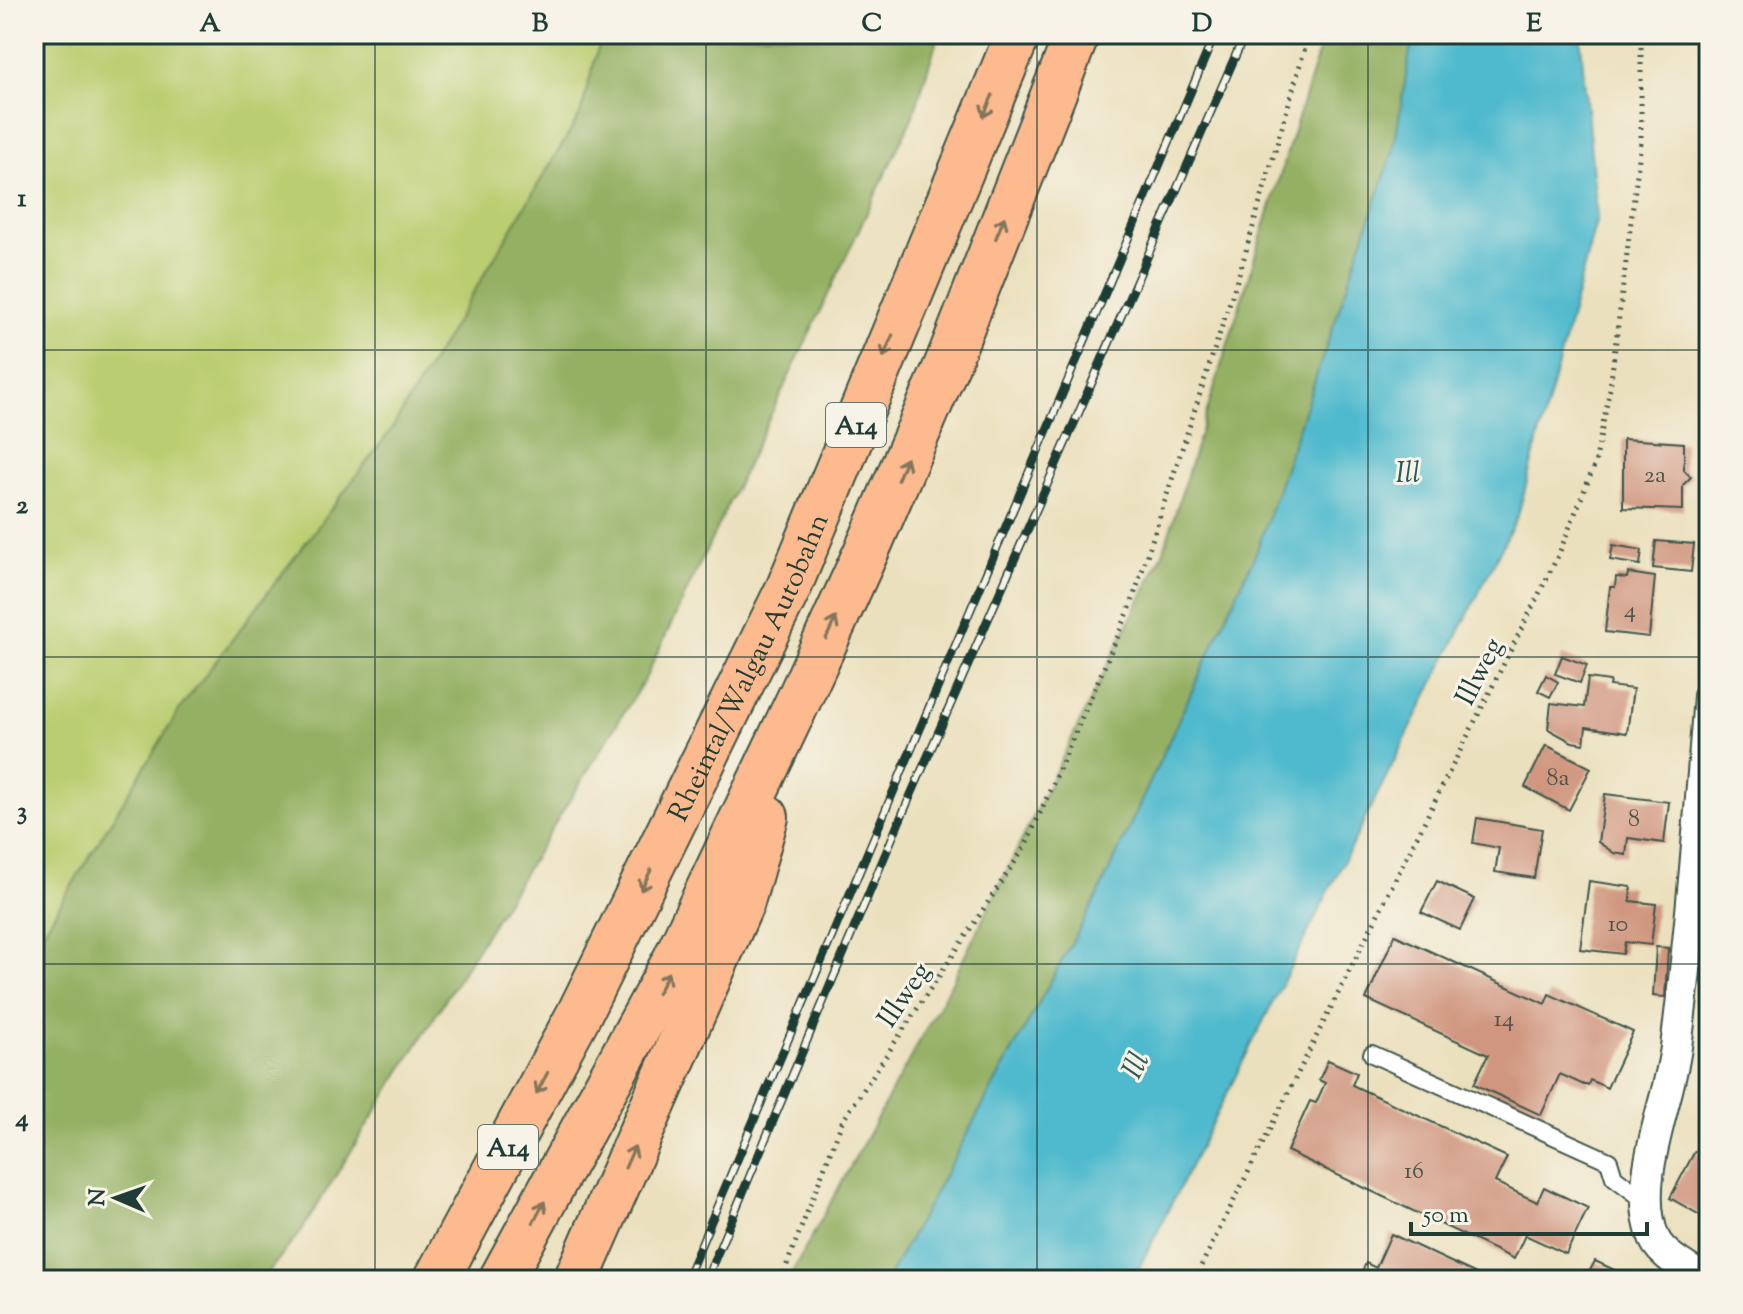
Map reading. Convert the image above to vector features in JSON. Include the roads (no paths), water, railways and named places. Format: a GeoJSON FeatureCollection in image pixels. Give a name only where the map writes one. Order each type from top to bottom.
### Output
{"type":"FeatureCollection","features":[{"type":"Feature","properties":{"kind":"highway","name":"Rheintal/Walgau Autobahn"},"geometry":{"type":"LineString","coordinates":[[436,1280],[579,1014],[789,587],[1018,34]]}},
{"type":"Feature","properties":{"kind":"highway","name":"A14"},"geometry":{"type":"LineString","coordinates":[[501,1280],[674,962],[799,699],[948,362],[1077,34]]}},
{"type":"Feature","properties":{"kind":"highway"},"geometry":{"type":"LineString","coordinates":[[576,1280],[742,902],[799,699]]}},
{"type":"Feature","properties":{"kind":"street"},"geometry":{"type":"LineString","coordinates":[[1702,1279],[1654,1240],[1647,1202],[1657,1123],[1676,1053],[1704,853],[1709,696]]}},
{"type":"Feature","properties":{"kind":"lane"},"geometry":{"type":"LineString","coordinates":[[1372,1054],[1609,1161],[1614,1177],[1647,1202]]}},
{"type":"Feature","properties":{"kind":"water","name":"Ill"},"geometry":{"type":"Polygon","coordinates":[[[1413,34],[1580,34],[1597,218],[1518,515],[1133,1280],[887,1280],[1098,895],[1257,550],[1394,148],[1413,34]]]}},
{"type":"Feature","properties":{"kind":"railway"},"geometry":{"type":"LineString","coordinates":[[686,1280],[1215,34]]}},
{"type":"Feature","properties":{"kind":"railway"},"geometry":{"type":"LineString","coordinates":[[706,1280],[899,822],[1245,34]]}}]}
